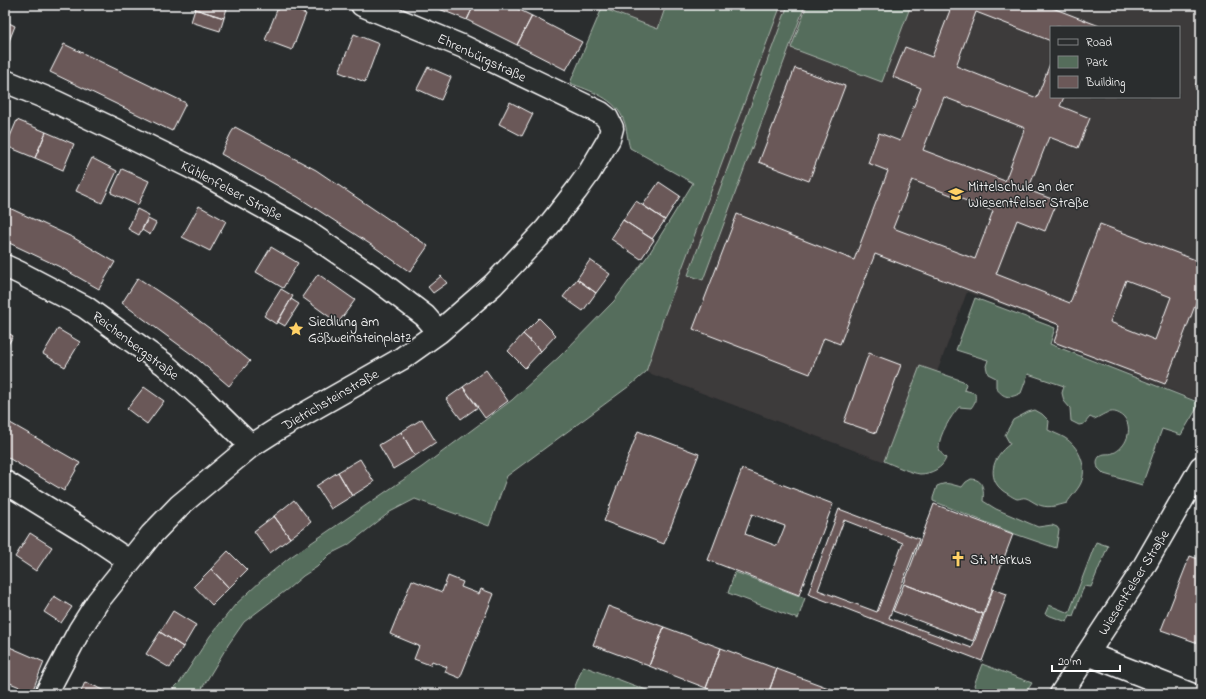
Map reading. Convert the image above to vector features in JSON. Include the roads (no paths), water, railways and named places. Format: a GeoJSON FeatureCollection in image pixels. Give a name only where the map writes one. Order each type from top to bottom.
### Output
{"type":"FeatureCollection","features":[{"type":"Feature","properties":{"kind":"street","name":"Ehrenbürgstraße"},"geometry":{"type":"LineString","coordinates":[[362,5],[464,47],[601,113]]}},
{"type":"Feature","properties":{"kind":"street","name":"Kühlenfelser Straße"},"geometry":{"type":"LineString","coordinates":[[5,81],[56,102],[197,170],[306,230],[379,281],[425,316],[439,332]]}},
{"type":"Feature","properties":{"kind":"street","name":"Dietrichsteinstraße"},"geometry":{"type":"LineString","coordinates":[[46,694],[79,631],[98,601],[151,535],[180,505],[251,446],[276,430],[401,359],[439,332],[493,285],[546,229],[576,191],[599,156],[611,133],[610,124],[601,113]]}},
{"type":"Feature","properties":{"kind":"street","name":"Reichenbergstraße"},"geometry":{"type":"LineString","coordinates":[[5,266],[85,307],[164,364],[204,400],[251,446]]}},
{"type":"Feature","properties":{"kind":"street","name":"Wiesentfelser Straße"},"geometry":{"type":"LineString","coordinates":[[1061,694],[1139,575],[1201,467]]}},
{"type":"Feature","properties":{"kind":"street"},"geometry":{"type":"LineString","coordinates":[[5,482],[83,530],[129,561]]}},
{"type":"Feature","properties":{"kind":"street"},"geometry":{"type":"LineString","coordinates":[[1088,654],[1190,694]]}},
{"type":"Feature","properties":{"kind":"place","name":"Mittelschule an der Wiesentfelser Straße"},"geometry":{"type":"Point","coordinates":[956,194]}},
{"type":"Feature","properties":{"kind":"place","name":"Siedlung am Gößweinsteinplatz"},"geometry":{"type":"Point","coordinates":[296,329]}},
{"type":"Feature","properties":{"kind":"place","name":"St. Markus"},"geometry":{"type":"Point","coordinates":[958,559]}}]}
